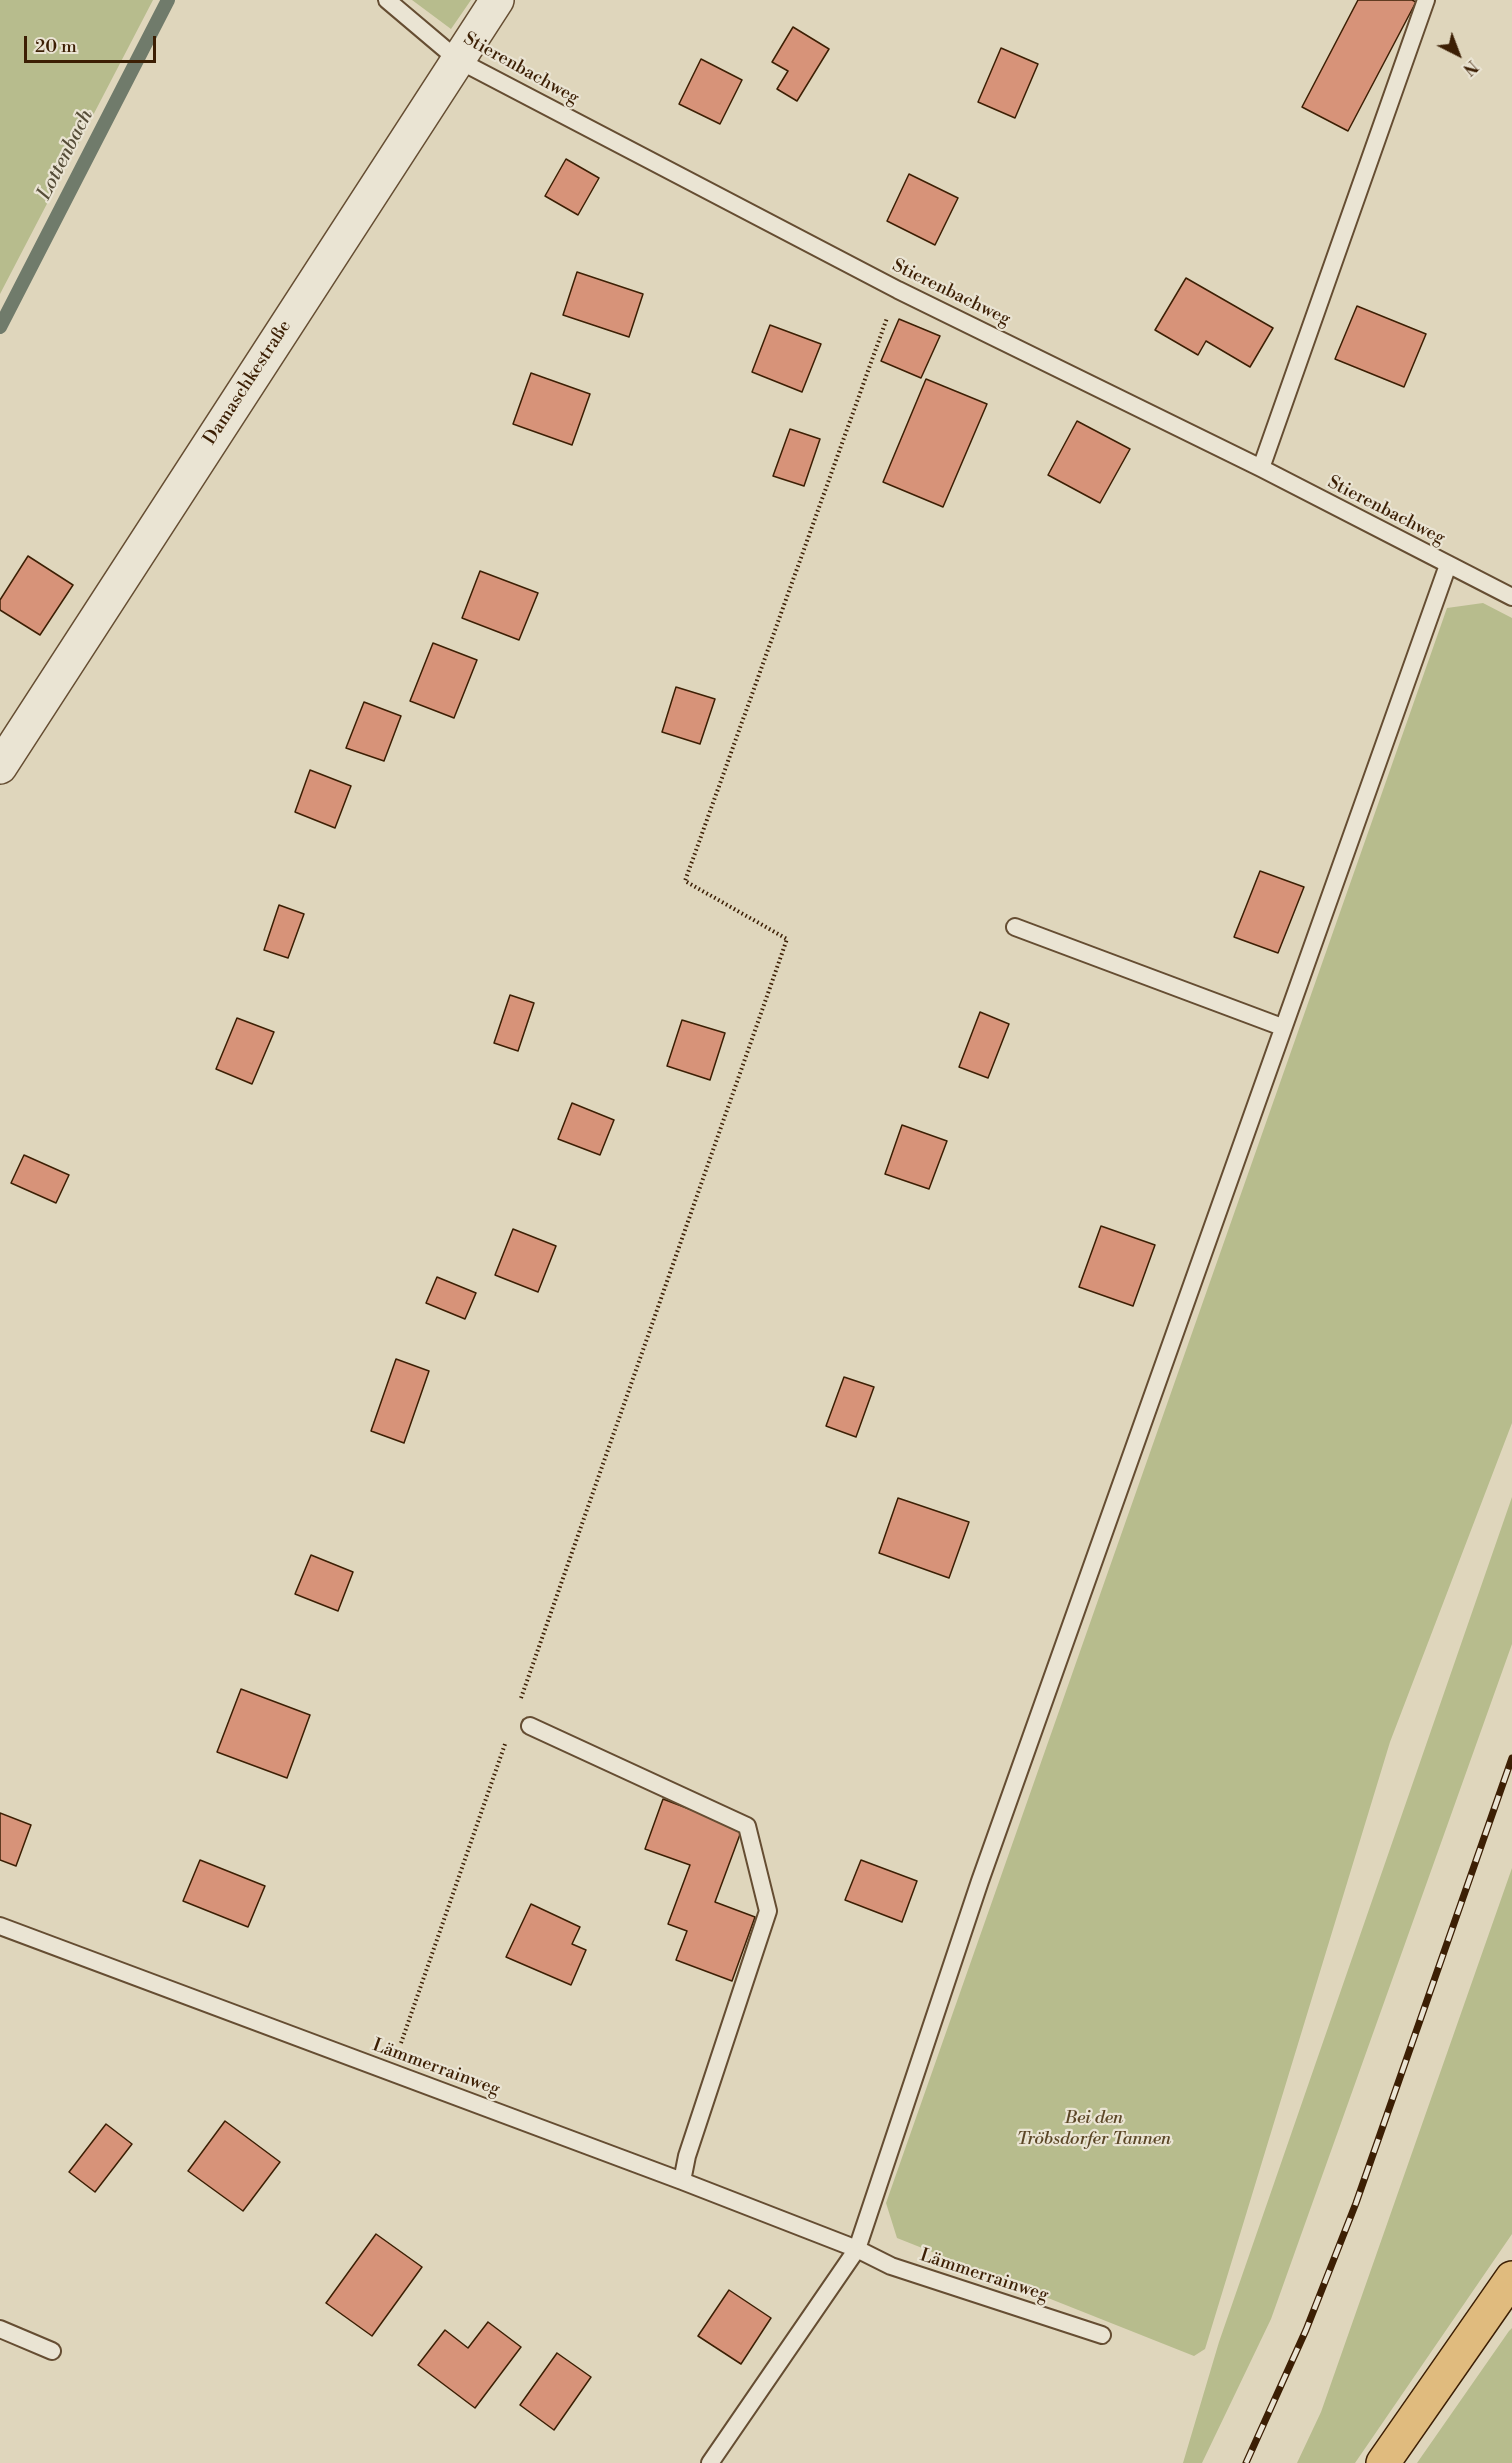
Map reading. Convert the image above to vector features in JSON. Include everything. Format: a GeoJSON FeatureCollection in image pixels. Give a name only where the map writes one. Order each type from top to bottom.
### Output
{"type":"FeatureCollection","features":[{"type":"Feature","properties":{"kind":"main road"},"geometry":{"type":"LineString","coordinates":[[1383,2463],[1512,2278]]}},
{"type":"Feature","properties":{"kind":"street","name":"Damaschkestraße"},"geometry":{"type":"LineString","coordinates":[[0,767],[497,0]]}},
{"type":"Feature","properties":{"kind":"lane","name":"Stierenbachweg"},"geometry":{"type":"LineString","coordinates":[[387,0],[458,60],[898,290],[1261,468],[1512,597]]}},
{"type":"Feature","properties":{"kind":"lane"},"geometry":{"type":"LineString","coordinates":[[1261,468],[1425,0]]}},
{"type":"Feature","properties":{"kind":"lane"},"geometry":{"type":"LineString","coordinates":[[710,2463],[857,2249],[980,1881],[1448,565]]}},
{"type":"Feature","properties":{"kind":"lane"},"geometry":{"type":"LineString","coordinates":[[1015,927],[1282,1027]]}},
{"type":"Feature","properties":{"kind":"lane"},"geometry":{"type":"LineString","coordinates":[[531,1726],[747,1826],[768,1911],[687,2156],[682,2181]]}},
{"type":"Feature","properties":{"kind":"lane","name":"Lämmerrainweg"},"geometry":{"type":"LineString","coordinates":[[0,1926],[682,2181],[857,2249],[891,2266],[1102,2335]]}},
{"type":"Feature","properties":{"kind":"lane"},"geometry":{"type":"LineString","coordinates":[[0,2329],[52,2350]]}},
{"type":"Feature","properties":{"kind":"path"},"geometry":{"type":"LineString","coordinates":[[520,1702],[787,939],[685,881],[898,290]]}},
{"type":"Feature","properties":{"kind":"path"},"geometry":{"type":"LineString","coordinates":[[391,2072],[508,1736]]}},
{"type":"Feature","properties":{"kind":"green space"},"geometry":{"type":"Polygon","coordinates":[[[0,0],[153,0],[0,294],[0,0]]]}},
{"type":"Feature","properties":{"kind":"green space"},"geometry":{"type":"Polygon","coordinates":[[[412,0],[471,0],[451,29],[412,0]]]}},
{"type":"Feature","properties":{"kind":"green space","name":"Bei den Tröbsdorfer Tannen"},"geometry":{"type":"Polygon","coordinates":[[[1483,603],[1512,618],[1512,1423],[1390,1742],[1205,2349],[1194,2356],[897,2238],[886,2203],[1447,608],[1483,603]]]}},
{"type":"Feature","properties":{"kind":"green space"},"geometry":{"type":"Polygon","coordinates":[[[1512,1497],[1512,1644],[1271,2319],[1202,2463],[1183,2463],[1219,2342],[1512,1497]]]}},
{"type":"Feature","properties":{"kind":"green space"},"geometry":{"type":"Polygon","coordinates":[[[1512,1868],[1512,2234],[1355,2463],[1297,2463],[1321,2412],[1512,1868]]]}},
{"type":"Feature","properties":{"kind":"green space"},"geometry":{"type":"Polygon","coordinates":[[[1512,2328],[1512,2463],[1417,2463],[1509,2331],[1512,2328]]]}},
{"type":"Feature","properties":{"kind":"building"},"geometry":{"type":"Polygon","coordinates":[[[1358,0],[1412,0],[1416,2],[1348,131],[1302,107],[1358,0]]]}},
{"type":"Feature","properties":{"kind":"building"},"geometry":{"type":"Polygon","coordinates":[[[793,27],[829,49],[797,101],[777,89],[788,71],[772,62],[793,27]]]}},
{"type":"Feature","properties":{"kind":"building"},"geometry":{"type":"Polygon","coordinates":[[[1001,48],[1038,64],[1015,118],[978,102],[1001,48]]]}},
{"type":"Feature","properties":{"kind":"building"},"geometry":{"type":"Polygon","coordinates":[[[701,59],[742,80],[720,124],[679,104],[701,59]]]}},
{"type":"Feature","properties":{"kind":"building"},"geometry":{"type":"Polygon","coordinates":[[[566,159],[599,178],[578,215],[545,196],[566,159]]]}},
{"type":"Feature","properties":{"kind":"building"},"geometry":{"type":"Polygon","coordinates":[[[909,174],[958,198],[935,245],[887,221],[909,174]]]}},
{"type":"Feature","properties":{"kind":"building"},"geometry":{"type":"Polygon","coordinates":[[[577,272],[643,294],[629,337],[563,315],[577,272]]]}},
{"type":"Feature","properties":{"kind":"building"},"geometry":{"type":"Polygon","coordinates":[[[1186,278],[1273,328],[1250,367],[1206,341],[1198,355],[1155,330],[1186,278]]]}},
{"type":"Feature","properties":{"kind":"building"},"geometry":{"type":"Polygon","coordinates":[[[1357,306],[1426,334],[1404,387],[1335,359],[1357,306]]]}},
{"type":"Feature","properties":{"kind":"building"},"geometry":{"type":"Polygon","coordinates":[[[899,319],[940,336],[921,378],[881,361],[899,319]]]}},
{"type":"Feature","properties":{"kind":"building"},"geometry":{"type":"Polygon","coordinates":[[[770,325],[821,344],[802,392],[752,372],[770,325]]]}},
{"type":"Feature","properties":{"kind":"building"},"geometry":{"type":"Polygon","coordinates":[[[531,373],[590,394],[572,445],[513,424],[531,373]]]}},
{"type":"Feature","properties":{"kind":"building"},"geometry":{"type":"Polygon","coordinates":[[[926,379],[987,404],[943,507],[883,482],[926,379]]]}},
{"type":"Feature","properties":{"kind":"building"},"geometry":{"type":"Polygon","coordinates":[[[1077,421],[1130,449],[1100,503],[1048,475],[1077,421]]]}},
{"type":"Feature","properties":{"kind":"building"},"geometry":{"type":"Polygon","coordinates":[[[790,429],[820,439],[804,486],[773,476],[790,429]]]}},
{"type":"Feature","properties":{"kind":"building"},"geometry":{"type":"Polygon","coordinates":[[[28,556],[73,585],[40,635],[0,610],[0,600],[28,556]]]}},
{"type":"Feature","properties":{"kind":"building"},"geometry":{"type":"Polygon","coordinates":[[[480,571],[538,593],[519,640],[462,618],[480,571]]]}},
{"type":"Feature","properties":{"kind":"building"},"geometry":{"type":"Polygon","coordinates":[[[433,643],[477,660],[454,718],[410,701],[433,643]]]}},
{"type":"Feature","properties":{"kind":"building"},"geometry":{"type":"Polygon","coordinates":[[[676,687],[715,699],[700,744],[662,732],[676,687]]]}},
{"type":"Feature","properties":{"kind":"building"},"geometry":{"type":"Polygon","coordinates":[[[364,702],[401,716],[384,761],[346,748],[364,702]]]}},
{"type":"Feature","properties":{"kind":"building"},"geometry":{"type":"Polygon","coordinates":[[[310,770],[351,786],[335,828],[295,812],[310,770]]]}},
{"type":"Feature","properties":{"kind":"building"},"geometry":{"type":"Polygon","coordinates":[[[1260,871],[1304,887],[1278,953],[1234,937],[1260,871]]]}},
{"type":"Feature","properties":{"kind":"building"},"geometry":{"type":"Polygon","coordinates":[[[279,905],[304,914],[288,958],[264,950],[279,905]]]}},
{"type":"Feature","properties":{"kind":"building"},"geometry":{"type":"Polygon","coordinates":[[[510,995],[534,1003],[518,1051],[494,1043],[510,995]]]}},
{"type":"Feature","properties":{"kind":"building"},"geometry":{"type":"Polygon","coordinates":[[[980,1012],[1009,1024],[988,1078],[959,1067],[980,1012]]]}},
{"type":"Feature","properties":{"kind":"building"},"geometry":{"type":"Polygon","coordinates":[[[237,1018],[274,1032],[252,1084],[216,1069],[237,1018]]]}},
{"type":"Feature","properties":{"kind":"building"},"geometry":{"type":"Polygon","coordinates":[[[682,1020],[725,1033],[710,1080],[667,1066],[682,1020]]]}},
{"type":"Feature","properties":{"kind":"building"},"geometry":{"type":"Polygon","coordinates":[[[572,1103],[614,1120],[600,1155],[558,1139],[572,1103]]]}},
{"type":"Feature","properties":{"kind":"building"},"geometry":{"type":"Polygon","coordinates":[[[902,1125],[947,1141],[929,1189],[885,1174],[902,1125]]]}},
{"type":"Feature","properties":{"kind":"building"},"geometry":{"type":"Polygon","coordinates":[[[24,1155],[69,1175],[56,1203],[11,1183],[24,1155]]]}},
{"type":"Feature","properties":{"kind":"building"},"geometry":{"type":"Polygon","coordinates":[[[1101,1226],[1155,1245],[1133,1306],[1079,1287],[1101,1226]]]}},
{"type":"Feature","properties":{"kind":"building"},"geometry":{"type":"Polygon","coordinates":[[[513,1229],[556,1246],[538,1292],[495,1275],[513,1229]]]}},
{"type":"Feature","properties":{"kind":"building"},"geometry":{"type":"Polygon","coordinates":[[[437,1277],[476,1293],[465,1319],[426,1303],[437,1277]]]}},
{"type":"Feature","properties":{"kind":"building"},"geometry":{"type":"Polygon","coordinates":[[[396,1359],[429,1371],[404,1443],[371,1431],[396,1359]]]}},
{"type":"Feature","properties":{"kind":"building"},"geometry":{"type":"Polygon","coordinates":[[[844,1377],[874,1387],[856,1437],[826,1426],[844,1377]]]}},
{"type":"Feature","properties":{"kind":"building"},"geometry":{"type":"Polygon","coordinates":[[[898,1498],[969,1522],[949,1578],[879,1553],[898,1498]]]}},
{"type":"Feature","properties":{"kind":"building"},"geometry":{"type":"Polygon","coordinates":[[[311,1555],[353,1572],[338,1611],[295,1594],[311,1555]]]}},
{"type":"Feature","properties":{"kind":"building"},"geometry":{"type":"Polygon","coordinates":[[[241,1689],[310,1715],[287,1778],[217,1752],[241,1689]]]}},
{"type":"Feature","properties":{"kind":"building"},"geometry":{"type":"Polygon","coordinates":[[[663,1799],[742,1829],[715,1902],[755,1917],[732,1981],[676,1960],[687,1931],[668,1924],[690,1865],[645,1849],[663,1799]]]}},
{"type":"Feature","properties":{"kind":"building"},"geometry":{"type":"Polygon","coordinates":[[[0,1813],[31,1825],[16,1866],[0,1860],[0,1813]]]}},
{"type":"Feature","properties":{"kind":"building"},"geometry":{"type":"Polygon","coordinates":[[[200,1860],[265,1886],[248,1927],[183,1901],[200,1860]]]}},
{"type":"Feature","properties":{"kind":"building"},"geometry":{"type":"Polygon","coordinates":[[[861,1860],[917,1881],[902,1922],[845,1900],[861,1860]]]}},
{"type":"Feature","properties":{"kind":"building"},"geometry":{"type":"Polygon","coordinates":[[[531,1904],[580,1927],[572,1944],[586,1950],[571,1985],[506,1957],[531,1904]]]}},
{"type":"Feature","properties":{"kind":"building"},"geometry":{"type":"Polygon","coordinates":[[[225,2121],[280,2162],[243,2211],[188,2171],[225,2121]]]}},
{"type":"Feature","properties":{"kind":"building"},"geometry":{"type":"Polygon","coordinates":[[[106,2124],[132,2144],[95,2192],[69,2172],[106,2124]]]}},
{"type":"Feature","properties":{"kind":"building"},"geometry":{"type":"Polygon","coordinates":[[[376,2234],[422,2267],[372,2336],[326,2303],[376,2234]]]}},
{"type":"Feature","properties":{"kind":"building"},"geometry":{"type":"Polygon","coordinates":[[[729,2290],[771,2318],[741,2364],[698,2336],[729,2290]]]}},
{"type":"Feature","properties":{"kind":"building"},"geometry":{"type":"Polygon","coordinates":[[[488,2322],[521,2347],[475,2408],[418,2365],[445,2330],[468,2348],[488,2322]]]}},
{"type":"Feature","properties":{"kind":"building"},"geometry":{"type":"Polygon","coordinates":[[[557,2353],[591,2377],[554,2430],[520,2405],[557,2353]]]}},
{"type":"Feature","properties":{"kind":"waterway","name":"Lottenbach"},"geometry":{"type":"LineString","coordinates":[[0,327],[168,0]]}},
{"type":"Feature","properties":{"kind":"railway"},"geometry":{"type":"LineString","coordinates":[[1246,2463],[1306,2330],[1356,2203],[1512,1758]]}}]}
